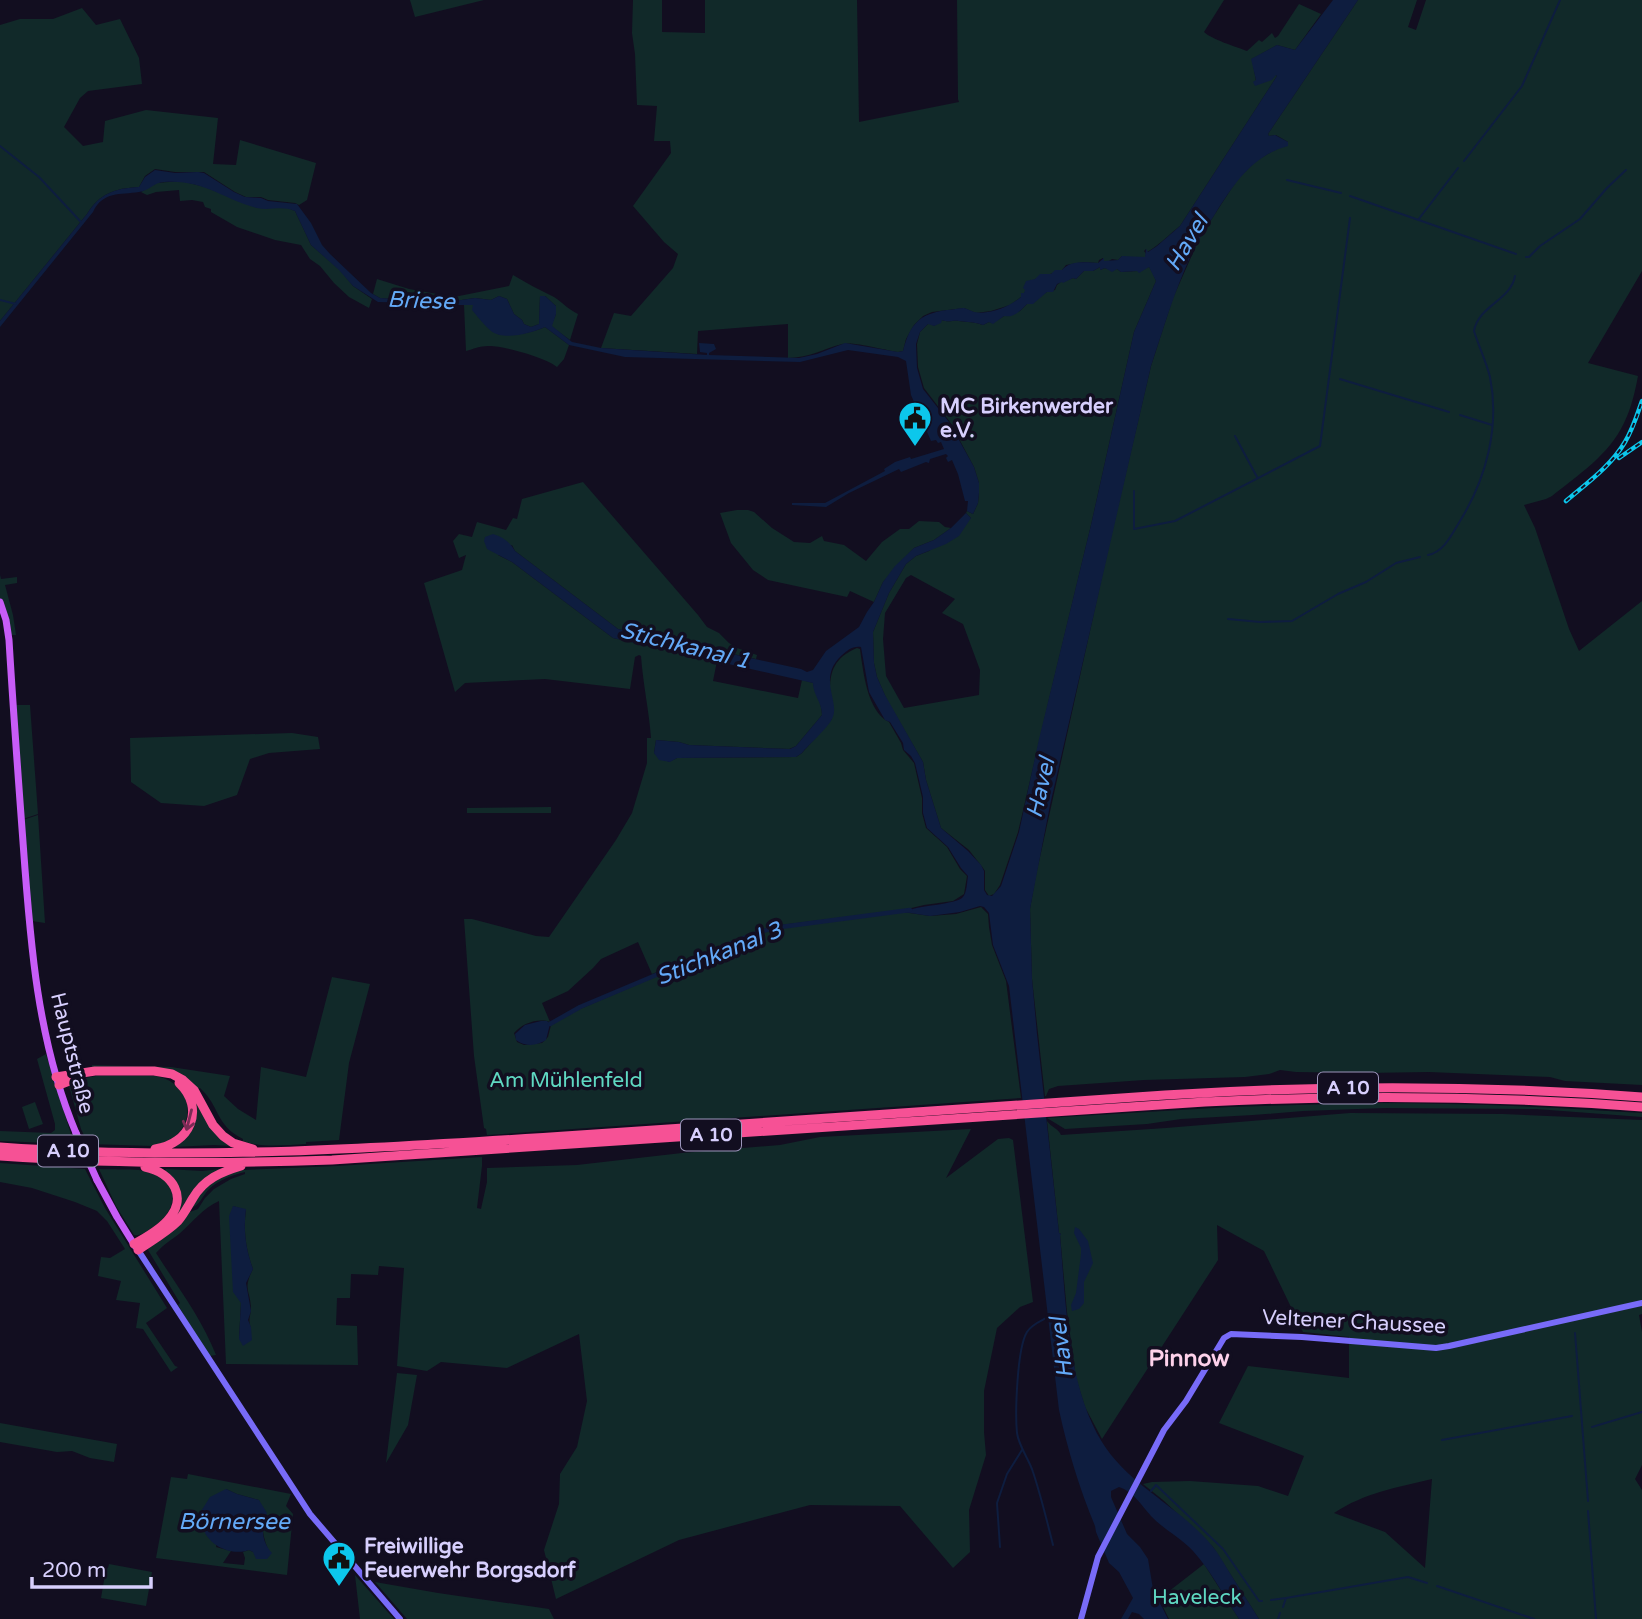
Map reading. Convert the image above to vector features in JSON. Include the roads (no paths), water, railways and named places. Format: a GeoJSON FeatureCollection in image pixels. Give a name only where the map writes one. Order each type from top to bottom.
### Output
{"type":"FeatureCollection","features":[{"type":"Feature","properties":{"kind":"highway"},"geometry":{"type":"LineString","coordinates":[[58,1081],[95,1071],[154,1071],[172,1074],[194,1090],[213,1125],[228,1140],[245,1147],[282,1152]]}},
{"type":"Feature","properties":{"kind":"highway"},"geometry":{"type":"LineString","coordinates":[[58,1081],[85,1075],[121,1073],[161,1074],[180,1084],[189,1096],[192,1110],[186,1133],[165,1148],[125,1153]]}},
{"type":"Feature","properties":{"kind":"highway","name":"A 10"},"geometry":{"type":"LineString","coordinates":[[0,1156],[119,1163],[278,1162],[407,1156],[1223,1092],[1340,1088],[1500,1089],[1642,1097]]}},
{"type":"Feature","properties":{"kind":"highway","name":"A 10"},"geometry":{"type":"LineString","coordinates":[[1055,1107],[1355,1097],[1502,1099],[1642,1107]]}},
{"type":"Feature","properties":{"kind":"highway","name":"A 10"},"geometry":{"type":"LineString","coordinates":[[0,1147],[125,1153],[282,1152],[1016,1110]]}},
{"type":"Feature","properties":{"kind":"highway"},"geometry":{"type":"LineString","coordinates":[[136,1247],[176,1223],[199,1188],[216,1174],[243,1166],[278,1162]]}},
{"type":"Feature","properties":{"kind":"highway"},"geometry":{"type":"LineString","coordinates":[[119,1163],[161,1172],[171,1182],[176,1194],[176,1206],[169,1219],[136,1247]]}},
{"type":"Feature","properties":{"kind":"main road","name":"Hauptstraße"},"geometry":{"type":"LineString","coordinates":[[0,602],[9,640],[33,958],[46,1033],[58,1081],[76,1133],[117,1217],[296,1494],[324,1532],[400,1619]]}},
{"type":"Feature","properties":{"kind":"main road","name":"Veltener Chaussee"},"geometry":{"type":"LineString","coordinates":[[1080,1619],[1098,1557],[1129,1495],[1164,1430],[1186,1401],[1227,1335],[1302,1337],[1436,1348],[1642,1303]]}},
{"type":"Feature","properties":{"kind":"water"},"geometry":{"type":"Polygon","coordinates":[[[1333,0],[1358,0],[1268,134],[1288,142],[1288,146],[1265,156],[1247,170],[1232,189],[1193,251],[1167,317],[1151,366],[1050,805],[1030,909],[1037,1034],[1061,1234],[1067,1315],[1082,1395],[1090,1419],[1113,1458],[1186,1520],[1213,1547],[1259,1619],[1239,1619],[1212,1575],[1193,1551],[1156,1521],[1133,1495],[1119,1487],[1111,1491],[1111,1497],[1127,1534],[1148,1559],[1153,1589],[1168,1619],[1144,1619],[1132,1612],[1128,1619],[1121,1619],[1133,1598],[1119,1572],[1109,1563],[1096,1532],[1074,1469],[1059,1410],[1009,986],[993,945],[989,913],[984,907],[930,916],[904,912],[959,900],[965,892],[968,876],[948,847],[927,828],[915,763],[904,750],[903,743],[890,722],[885,720],[869,692],[861,647],[848,650],[834,665],[830,682],[834,705],[832,719],[796,757],[677,758],[670,762],[659,760],[654,753],[656,740],[689,745],[790,749],[796,746],[822,715],[813,683],[613,638],[512,562],[487,549],[484,541],[485,537],[493,534],[503,538],[515,551],[618,629],[807,672],[813,670],[826,651],[859,627],[883,582],[895,566],[914,548],[934,540],[966,513],[971,518],[959,536],[916,556],[906,564],[889,593],[873,632],[874,663],[885,695],[923,762],[941,828],[981,865],[984,871],[984,890],[987,895],[992,896],[1001,886],[1019,832],[1134,332],[1156,281],[1149,267],[1139,273],[1121,272],[1117,269],[1112,272],[1105,268],[1100,270],[1100,267],[1093,271],[1084,271],[1076,279],[1057,284],[1053,292],[1047,292],[1033,304],[1027,304],[1017,313],[1004,316],[993,324],[942,320],[934,326],[928,324],[920,332],[916,344],[917,368],[923,389],[949,422],[974,467],[979,483],[978,503],[973,514],[967,511],[968,501],[965,501],[952,460],[948,462],[946,454],[901,472],[899,469],[826,507],[792,505],[825,503],[885,471],[884,469],[895,462],[944,449],[941,442],[931,441],[911,395],[906,361],[898,357],[848,350],[800,362],[625,357],[569,345],[545,327],[518,335],[497,334],[488,329],[472,310],[473,305],[433,307],[417,303],[378,302],[353,286],[311,245],[295,211],[285,208],[257,208],[190,184],[160,182],[143,191],[113,195],[102,200],[0,327],[0,321],[97,201],[115,191],[139,187],[145,177],[155,170],[204,173],[245,197],[297,204],[322,245],[371,293],[380,298],[418,298],[434,304],[475,298],[491,300],[499,296],[507,299],[514,314],[531,327],[539,324],[540,296],[545,296],[556,306],[552,326],[572,342],[601,348],[707,355],[700,352],[699,343],[714,344],[716,349],[709,355],[799,358],[845,343],[903,351],[913,327],[929,314],[962,308],[980,313],[993,311],[1021,297],[1026,281],[1035,279],[1040,274],[1051,274],[1074,263],[1098,263],[1104,258],[1104,261],[1118,260],[1122,256],[1145,257],[1146,249],[1148,252],[1157,246],[1180,226],[1277,76],[1255,86],[1251,59],[1277,45],[1295,50],[1333,0]]]}},
{"type":"Feature","properties":{"kind":"water"},"geometry":{"type":"Polygon","coordinates":[[[541,1021],[550,1024],[546,1040],[531,1045],[516,1040],[515,1034],[525,1025],[541,1021]]]}},
{"type":"Feature","properties":{"kind":"water"},"geometry":{"type":"Polygon","coordinates":[[[233,1206],[246,1209],[246,1240],[253,1269],[246,1283],[252,1340],[243,1346],[239,1339],[241,1303],[233,1292],[229,1216],[233,1206]]]}},
{"type":"Feature","properties":{"kind":"water"},"geometry":{"type":"Polygon","coordinates":[[[1075,1227],[1088,1241],[1093,1263],[1084,1282],[1084,1303],[1079,1309],[1072,1311],[1081,1254],[1074,1233],[1075,1227]]]}},
{"type":"Feature","properties":{"kind":"water","name":"Börnersee"},"geometry":{"type":"Polygon","coordinates":[[[226,1489],[259,1500],[267,1513],[263,1534],[272,1553],[267,1559],[256,1559],[249,1550],[236,1552],[223,1549],[207,1537],[200,1513],[210,1497],[226,1489]]]}},
{"type":"Feature","properties":{"kind":"waterway"},"geometry":{"type":"LineString","coordinates":[[1464,161],[1522,86],[1560,0]]}},
{"type":"Feature","properties":{"kind":"waterway"},"geometry":{"type":"LineString","coordinates":[[0,146],[39,177],[81,222]]}},
{"type":"Feature","properties":{"kind":"waterway"},"geometry":{"type":"LineString","coordinates":[[1418,220],[1458,168]]}},
{"type":"Feature","properties":{"kind":"waterway"},"geometry":{"type":"LineString","coordinates":[[1526,257],[1580,219],[1626,170]]}},
{"type":"Feature","properties":{"kind":"waterway"},"geometry":{"type":"LineString","coordinates":[[1287,180],[1341,193]]}},
{"type":"Feature","properties":{"kind":"waterway"},"geometry":{"type":"LineString","coordinates":[[1350,196],[1516,254]]}},
{"type":"Feature","properties":{"kind":"waterway"},"geometry":{"type":"LineString","coordinates":[[1134,491],[1134,529],[1175,521],[1320,446],[1350,218]]}},
{"type":"Feature","properties":{"kind":"waterway"},"geometry":{"type":"LineString","coordinates":[[1428,555],[1439,550],[1451,537],[1484,470],[1492,433],[1493,396],[1490,377],[1474,331],[1482,315],[1507,291],[1515,276]]}},
{"type":"Feature","properties":{"kind":"waterway"},"geometry":{"type":"LineString","coordinates":[[0,300],[16,304]]}},
{"type":"Feature","properties":{"kind":"waterway"},"geometry":{"type":"LineString","coordinates":[[1340,379],[1449,412]]}},
{"type":"Feature","properties":{"kind":"waterway"},"geometry":{"type":"LineString","coordinates":[[1460,415],[1492,425]]}},
{"type":"Feature","properties":{"kind":"waterway"},"geometry":{"type":"LineString","coordinates":[[1235,436],[1257,477]]}},
{"type":"Feature","properties":{"kind":"waterway"},"geometry":{"type":"LineString","coordinates":[[1228,619],[1292,621],[1396,563],[1420,557]]}},
{"type":"Feature","properties":{"kind":"waterway","name":"Stichkanal 3"},"geometry":{"type":"LineString","coordinates":[[550,1024],[580,1007],[773,928],[910,910]]}},
{"type":"Feature","properties":{"kind":"waterway","name":"Havel"},"geometry":{"type":"LineString","coordinates":[[1048,1317],[1031,1327],[1024,1340],[1016,1424],[1018,1438],[1033,1472],[1053,1545]]}},
{"type":"Feature","properties":{"kind":"waterway"},"geometry":{"type":"LineString","coordinates":[[1575,1333],[1588,1501]]}},
{"type":"Feature","properties":{"kind":"waterway"},"geometry":{"type":"LineString","coordinates":[[1592,1427],[1642,1412]]}},
{"type":"Feature","properties":{"kind":"waterway"},"geometry":{"type":"LineString","coordinates":[[1442,1440],[1572,1416]]}},
{"type":"Feature","properties":{"kind":"waterway"},"geometry":{"type":"LineString","coordinates":[[1000,1547],[997,1503],[1007,1474],[1022,1450]]}},
{"type":"Feature","properties":{"kind":"waterway"},"geometry":{"type":"LineString","coordinates":[[1151,1491],[1156,1485],[1223,1549],[1259,1601],[1262,1601]]}},
{"type":"Feature","properties":{"kind":"waterway"},"geometry":{"type":"LineString","coordinates":[[1588,1511],[1596,1619]]}},
{"type":"Feature","properties":{"kind":"waterway"},"geometry":{"type":"LineString","coordinates":[[1271,1600],[1408,1577],[1427,1583]]}},
{"type":"Feature","properties":{"kind":"waterway"},"geometry":{"type":"LineString","coordinates":[[1437,1586],[1534,1619]]}},
{"type":"Feature","properties":{"kind":"waterway"},"geometry":{"type":"LineString","coordinates":[[1283,1607],[1286,1598]]}},
{"type":"Feature","properties":{"kind":"waterway"},"geometry":{"type":"LineString","coordinates":[[1278,1619],[1280,1613]]}},
{"type":"Feature","properties":{"kind":"railway"},"geometry":{"type":"LineString","coordinates":[[1566,501],[1613,459],[1630,432],[1642,401]]}},
{"type":"Feature","properties":{"kind":"railway"},"geometry":{"type":"LineString","coordinates":[[1619,458],[1642,442]]}},
{"type":"Feature","properties":{"kind":"place","name":"MC Birkenwerder e.V."},"geometry":{"type":"Point","coordinates":[915,448]}},
{"type":"Feature","properties":{"kind":"place","name":"Freiwillige Feuerwehr Borgsdorf"},"geometry":{"type":"Point","coordinates":[339,1588]}},
{"type":"Feature","properties":{"kind":"district","name":"Pinnow"},"geometry":{"type":"Point","coordinates":[1189,1359]}},
{"type":"Feature","properties":{"kind":"water label","name":"Briese"},"geometry":{"type":"Point","coordinates":[421,301]}},
{"type":"Feature","properties":{"kind":"water label","name":"Stichkanal 1"},"geometry":{"type":"Point","coordinates":[685,646]}},
{"type":"Feature","properties":{"kind":"park label","name":"Am Mühlenfeld"},"geometry":{"type":"Point","coordinates":[566,1080]}},
{"type":"Feature","properties":{"kind":"park label","name":"Haveleck"},"geometry":{"type":"Point","coordinates":[1197,1597]}}]}
